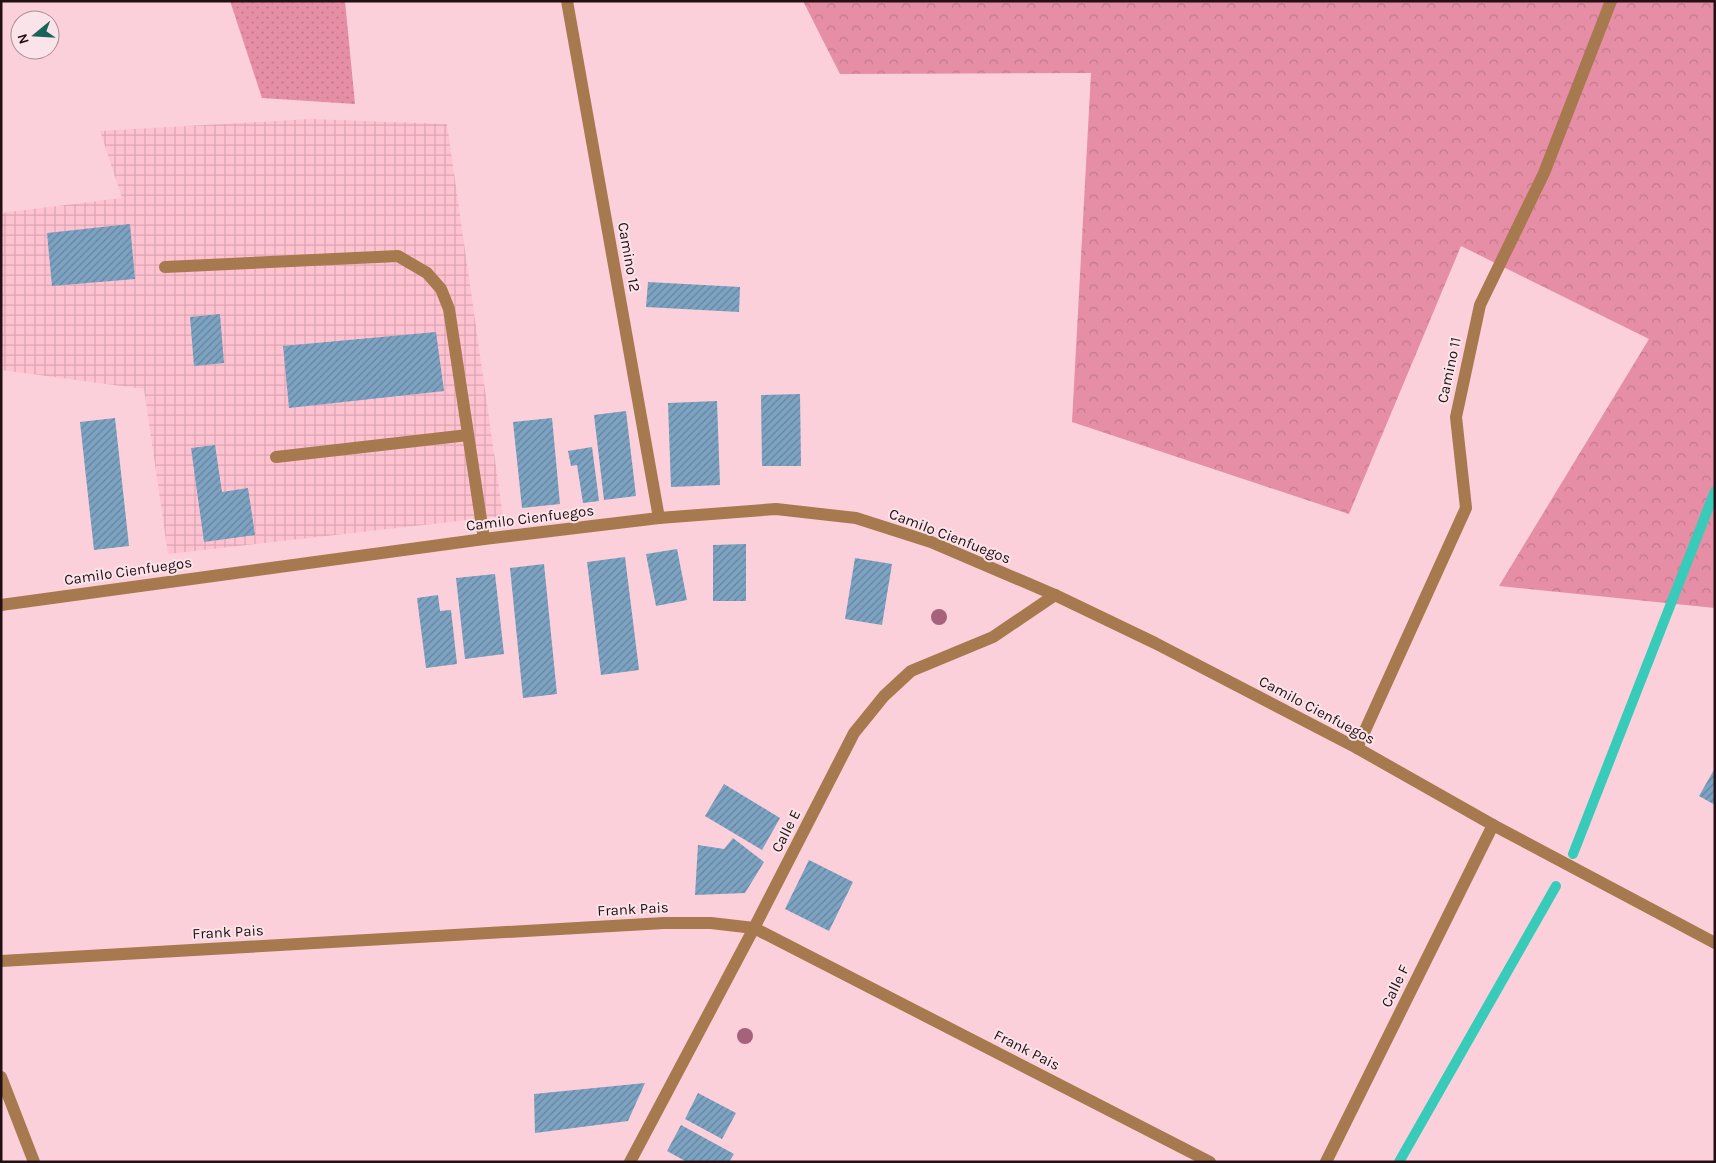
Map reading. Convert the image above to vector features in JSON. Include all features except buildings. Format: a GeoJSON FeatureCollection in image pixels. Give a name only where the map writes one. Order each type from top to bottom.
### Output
{"type":"FeatureCollection","features":[{"type":"Feature","properties":{"kind":"street","name":"Camino 12"},"geometry":{"type":"LineString","coordinates":[[567,1],[659,518]]}},
{"type":"Feature","properties":{"kind":"street","name":"Camino 11"},"geometry":{"type":"LineString","coordinates":[[1357,748],[1466,508],[1456,417],[1480,305],[1544,173],[1611,1]]}},
{"type":"Feature","properties":{"kind":"street"},"geometry":{"type":"LineString","coordinates":[[165,267],[398,256],[427,273],[442,288],[449,309],[484,539]]}},
{"type":"Feature","properties":{"kind":"street"},"geometry":{"type":"LineString","coordinates":[[276,457],[468,435]]}},
{"type":"Feature","properties":{"kind":"street","name":"Camilo Cienfuegos"},"geometry":{"type":"LineString","coordinates":[[1,604],[484,539],[659,518],[776,509],[856,518],[931,542],[1055,596],[1156,643],[1357,748],[1493,824],[1715,943]]}},
{"type":"Feature","properties":{"kind":"street","name":"Calle E"},"geometry":{"type":"LineString","coordinates":[[630,1162],[754,928],[854,733],[884,696],[911,671],[993,637],[1055,596]]}},
{"type":"Feature","properties":{"kind":"street","name":"Calle F"},"geometry":{"type":"LineString","coordinates":[[1326,1162],[1493,824]]}},
{"type":"Feature","properties":{"kind":"street","name":"Frank Pais"},"geometry":{"type":"LineString","coordinates":[[1,961],[664,923],[712,923],[754,928],[1210,1162]]}},
{"type":"Feature","properties":{"kind":"street"},"geometry":{"type":"LineString","coordinates":[[1,1078],[34,1162]]}},
{"type":"Feature","properties":{"kind":"shaded area"},"geometry":{"type":"Polygon","coordinates":[[[310,119],[447,124],[503,516],[168,554],[144,389],[1,370],[1,213],[122,198],[100,131],[310,119]]]}},
{"type":"Feature","properties":{"kind":"green space"},"geometry":{"type":"Polygon","coordinates":[[[230,1],[345,1],[355,104],[262,98],[230,1]]]}},
{"type":"Feature","properties":{"kind":"green space"},"geometry":{"type":"Polygon","coordinates":[[[803,1],[1715,1],[1715,608],[1499,586],[1649,339],[1461,246],[1349,514],[1072,422],[1091,73],[840,74],[803,1]]]}},
{"type":"Feature","properties":{"kind":"waterway"},"geometry":{"type":"LineString","coordinates":[[1573,854],[1715,491]]}},
{"type":"Feature","properties":{"kind":"waterway"},"geometry":{"type":"LineString","coordinates":[[1399,1162],[1556,886]]}}]}
